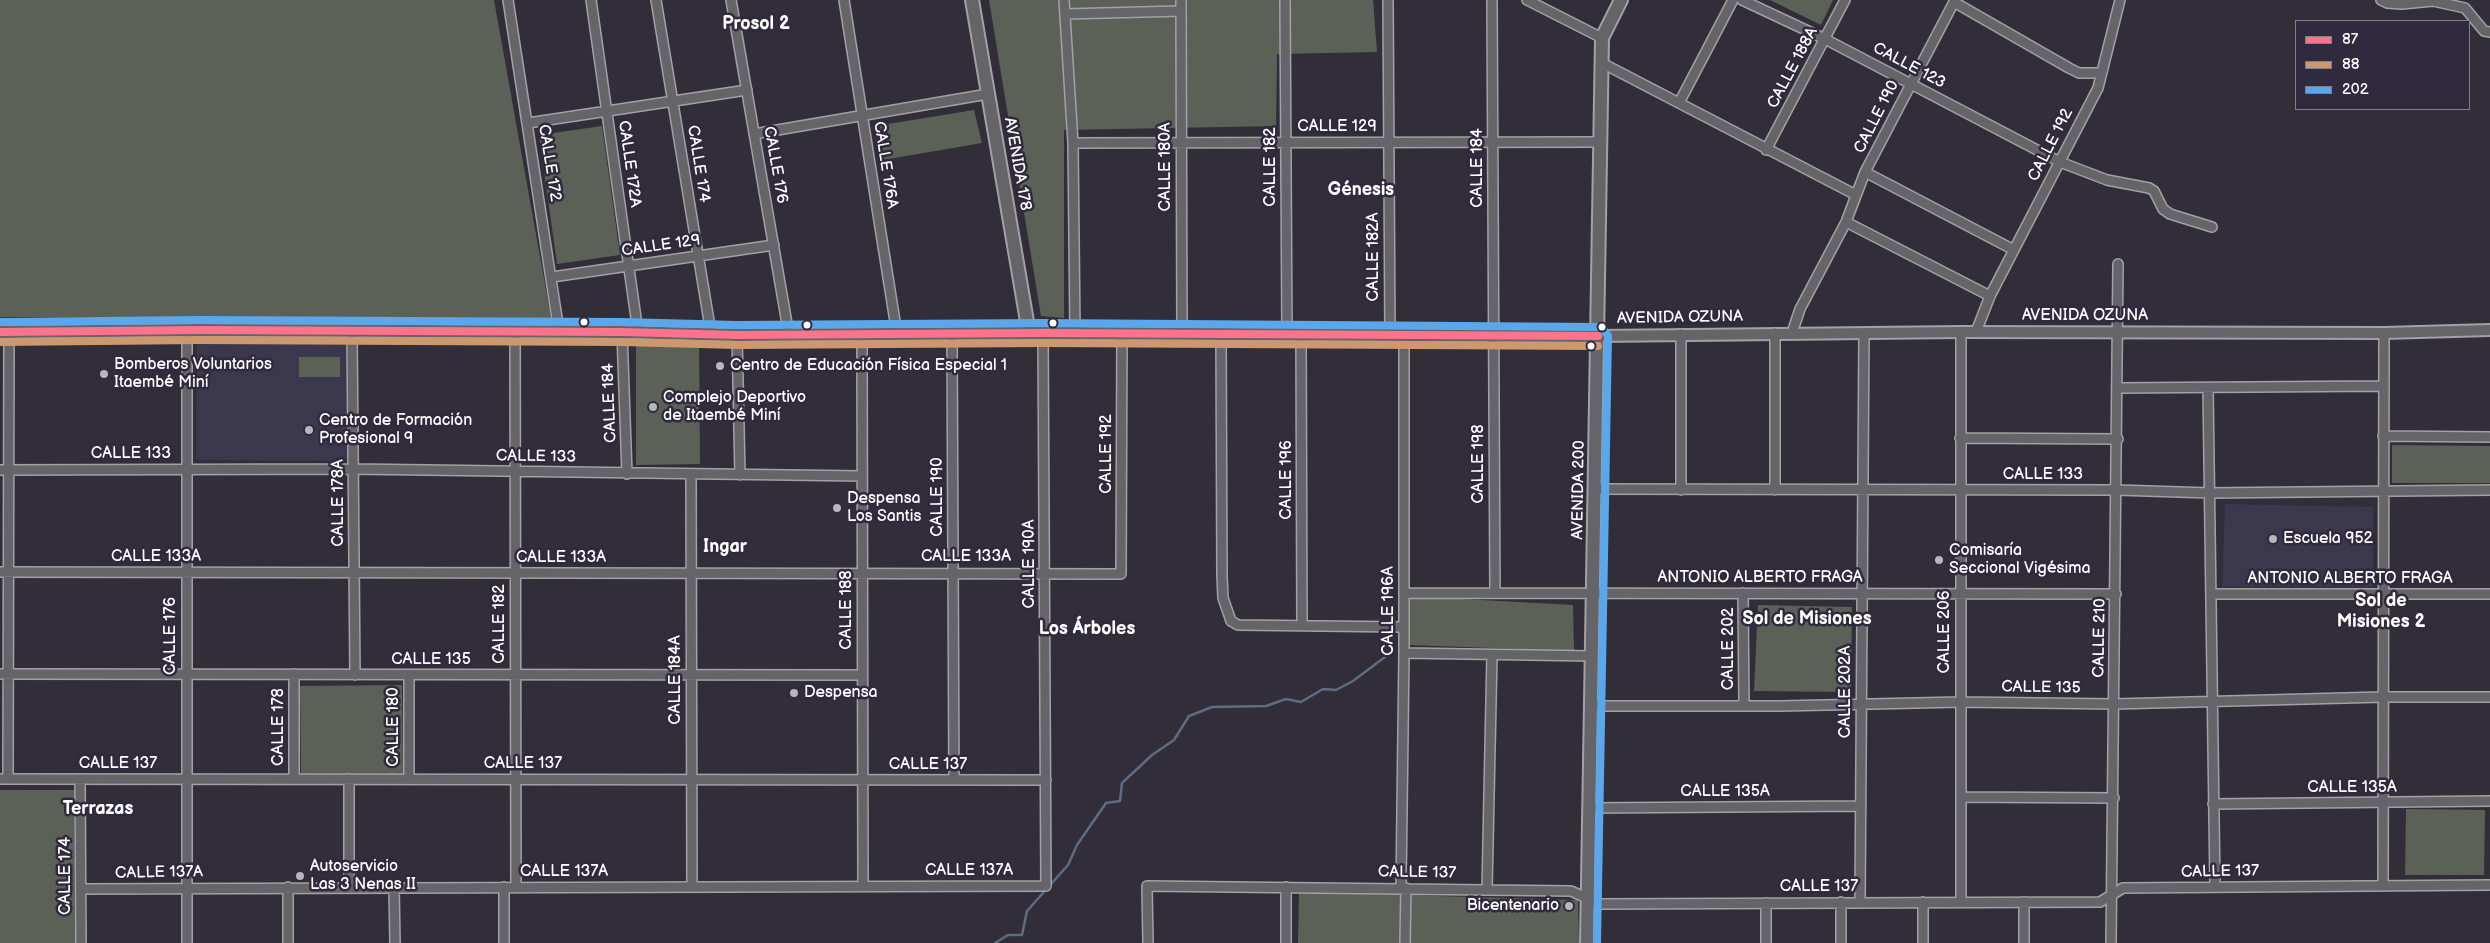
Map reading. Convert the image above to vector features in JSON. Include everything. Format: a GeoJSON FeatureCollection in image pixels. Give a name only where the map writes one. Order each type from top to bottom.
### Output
{"type":"FeatureCollection","features":[{"type":"Feature","properties":{"kind":"main road","name":"AVENIDA 178"},"geometry":{"type":"LineString","coordinates":[[972,0],[1029,333]]}},
{"type":"Feature","properties":{"kind":"main road"},"geometry":{"type":"LineString","coordinates":[[1602,38],[1621,0]]}},
{"type":"Feature","properties":{"kind":"main road","name":"AVENIDA 200"},"geometry":{"type":"LineString","coordinates":[[1587,943],[1602,38]]}},
{"type":"Feature","properties":{"kind":"main road","name":"AVENIDA OZUNA"},"geometry":{"type":"LineString","coordinates":[[5,332],[187,330],[352,332],[559,331],[737,336],[1075,333],[1598,336]]}},
{"type":"Feature","properties":{"kind":"street","name":"CALLE 172"},"geometry":{"type":"LineString","coordinates":[[508,0],[559,331]]}},
{"type":"Feature","properties":{"kind":"street","name":"CALLE 172A"},"geometry":{"type":"LineString","coordinates":[[591,0],[638,332]]}},
{"type":"Feature","properties":{"kind":"street","name":"CALLE 174"},"geometry":{"type":"LineString","coordinates":[[656,0],[711,334]]}},
{"type":"Feature","properties":{"kind":"street","name":"CALLE 176"},"geometry":{"type":"LineString","coordinates":[[731,0],[789,335]]}},
{"type":"Feature","properties":{"kind":"street","name":"CALLE 176A"},"geometry":{"type":"LineString","coordinates":[[844,0],[897,334]]}},
{"type":"Feature","properties":{"kind":"street"},"geometry":{"type":"LineString","coordinates":[[1064,0],[1073,143],[1075,333]]}},
{"type":"Feature","properties":{"kind":"street","name":"CALLE 180A"},"geometry":{"type":"LineString","coordinates":[[1181,0],[1182,334]]}},
{"type":"Feature","properties":{"kind":"street","name":"CALLE 182"},"geometry":{"type":"LineString","coordinates":[[1285,0],[1287,334]]}},
{"type":"Feature","properties":{"kind":"street","name":"CALLE 182A"},"geometry":{"type":"LineString","coordinates":[[1388,0],[1390,335]]}},
{"type":"Feature","properties":{"kind":"street","name":"CALLE 184"},"geometry":{"type":"LineString","coordinates":[[1492,0],[1493,336]]}},
{"type":"Feature","properties":{"kind":"street"},"geometry":{"type":"LineString","coordinates":[[1527,0],[1602,38]]}},
{"type":"Feature","properties":{"kind":"street"},"geometry":{"type":"LineString","coordinates":[[1679,103],[1733,0]]}},
{"type":"Feature","properties":{"kind":"street","name":"CALLE 123"},"geometry":{"type":"LineString","coordinates":[[1742,0],[1825,39],[2060,162],[2108,180],[2149,188],[2154,191],[2163,209],[2170,214],[2212,227]]}},
{"type":"Feature","properties":{"kind":"street","name":"CALLE 188A"},"geometry":{"type":"LineString","coordinates":[[1766,150],[1845,0]]}},
{"type":"Feature","properties":{"kind":"street","name":"CALLE 192"},"geometry":{"type":"LineString","coordinates":[[1976,332],[1990,296],[2098,88],[2120,0]]}},
{"type":"Feature","properties":{"kind":"street"},"geometry":{"type":"LineString","coordinates":[[2381,0],[2387,3],[2402,4],[2433,1],[2465,8],[2484,31],[2490,32]]}},
{"type":"Feature","properties":{"kind":"street"},"geometry":{"type":"LineString","coordinates":[[1954,1],[2079,73],[2101,74]]}},
{"type":"Feature","properties":{"kind":"street","name":"CALLE 190"},"geometry":{"type":"LineString","coordinates":[[1792,333],[1800,309],[1846,222],[1866,172],[1954,1]]}},
{"type":"Feature","properties":{"kind":"street"},"geometry":{"type":"LineString","coordinates":[[1065,14],[1181,11]]}},
{"type":"Feature","properties":{"kind":"street"},"geometry":{"type":"LineString","coordinates":[[1602,63],[1766,150],[1856,195]]}},
{"type":"Feature","properties":{"kind":"street"},"geometry":{"type":"LineString","coordinates":[[528,123],[747,90]]}},
{"type":"Feature","properties":{"kind":"street"},"geometry":{"type":"LineString","coordinates":[[754,134],[988,94]]}},
{"type":"Feature","properties":{"kind":"street","name":"CALLE 129"},"geometry":{"type":"LineString","coordinates":[[1073,143],[1601,142]]}},
{"type":"Feature","properties":{"kind":"street"},"geometry":{"type":"LineString","coordinates":[[1866,172],[2014,250]]}},
{"type":"Feature","properties":{"kind":"street"},"geometry":{"type":"LineString","coordinates":[[1846,222],[1990,296]]}},
{"type":"Feature","properties":{"kind":"street","name":"CALLE 129"},"geometry":{"type":"LineString","coordinates":[[552,278],[774,245]]}},
{"type":"Feature","properties":{"kind":"street","name":"CALLE 210"},"geometry":{"type":"LineString","coordinates":[[2111,943],[2118,439],[2116,333],[2118,264]]}},
{"type":"Feature","properties":{"kind":"street","name":"CALLE 176"},"geometry":{"type":"LineString","coordinates":[[186,943],[187,330]]}},
{"type":"Feature","properties":{"kind":"street","name":"AVENIDA OZUNA"},"geometry":{"type":"LineString","coordinates":[[1598,336],[1961,332],[2384,333],[2490,330]]}},
{"type":"Feature","properties":{"kind":"street","name":"CALLE 182"},"geometry":{"type":"LineString","coordinates":[[516,331],[514,472],[516,887]]}},
{"type":"Feature","properties":{"kind":"street"},"geometry":{"type":"LineString","coordinates":[[4,779],[5,332]]}},
{"type":"Feature","properties":{"kind":"street","name":"CALLE 178A"},"geometry":{"type":"LineString","coordinates":[[352,332],[355,674]]}},
{"type":"Feature","properties":{"kind":"street","name":"CALLE 184"},"geometry":{"type":"LineString","coordinates":[[622,332],[627,474]]}},
{"type":"Feature","properties":{"kind":"street","name":"CALLE 206"},"geometry":{"type":"LineString","coordinates":[[1961,332],[1961,902]]}},
{"type":"Feature","properties":{"kind":"street","name":"CALLE 190A"},"geometry":{"type":"LineString","coordinates":[[1043,333],[1046,572],[1046,886]]}},
{"type":"Feature","properties":{"kind":"street"},"geometry":{"type":"LineString","coordinates":[[1775,333],[1775,490]]}},
{"type":"Feature","properties":{"kind":"street","name":"CALLE 202A"},"geometry":{"type":"LineString","coordinates":[[1860,902],[1864,333]]}},
{"type":"Feature","properties":{"kind":"street"},"geometry":{"type":"LineString","coordinates":[[2383,885],[2384,333]]}},
{"type":"Feature","properties":{"kind":"street","name":"CALLE 188"},"geometry":{"type":"LineString","coordinates":[[862,334],[863,886]]}},
{"type":"Feature","properties":{"kind":"street","name":"CALLE 190"},"geometry":{"type":"LineString","coordinates":[[952,334],[954,780]]}},
{"type":"Feature","properties":{"kind":"street","name":"CALLE 192"},"geometry":{"type":"LineString","coordinates":[[1121,574],[1122,334]]}},
{"type":"Feature","properties":{"kind":"street"},"geometry":{"type":"LineString","coordinates":[[1221,334],[1222,575],[1227,614],[1231,621],[1238,625],[1404,627]]}},
{"type":"Feature","properties":{"kind":"street","name":"CALLE 196"},"geometry":{"type":"LineString","coordinates":[[1302,334],[1302,625]]}},
{"type":"Feature","properties":{"kind":"street"},"geometry":{"type":"LineString","coordinates":[[1681,334],[1681,490]]}},
{"type":"Feature","properties":{"kind":"street","name":"CALLE 196A"},"geometry":{"type":"LineString","coordinates":[[1404,335],[1403,887],[1405,943]]}},
{"type":"Feature","properties":{"kind":"street"},"geometry":{"type":"LineString","coordinates":[[737,336],[740,474]]}},
{"type":"Feature","properties":{"kind":"street","name":"CALLE 198"},"geometry":{"type":"LineString","coordinates":[[1493,336],[1495,593]]}},
{"type":"Feature","properties":{"kind":"street"},"geometry":{"type":"LineString","coordinates":[[2118,388],[2383,386]]}},
{"type":"Feature","properties":{"kind":"street"},"geometry":{"type":"LineString","coordinates":[[2208,388],[2215,887]]}},
{"type":"Feature","properties":{"kind":"street"},"geometry":{"type":"LineString","coordinates":[[2383,436],[2490,437]]}},
{"type":"Feature","properties":{"kind":"street"},"geometry":{"type":"LineString","coordinates":[[1960,438],[2118,439]]}},
{"type":"Feature","properties":{"kind":"street","name":"CALLE 133"},"geometry":{"type":"LineString","coordinates":[[4,470],[354,469],[862,476]]}},
{"type":"Feature","properties":{"kind":"street","name":"CALLE 184A"},"geometry":{"type":"LineString","coordinates":[[691,474],[692,886]]}},
{"type":"Feature","properties":{"kind":"street","name":"CALLE 133"},"geometry":{"type":"LineString","coordinates":[[1595,490],[2117,490],[2210,493],[2490,490]]}},
{"type":"Feature","properties":{"kind":"street","name":"CALLE 133A"},"geometry":{"type":"LineString","coordinates":[[4,572],[1046,572],[1121,574]]}},
{"type":"Feature","properties":{"kind":"street","name":"ANTONIO ALBERTO FRAGA"},"geometry":{"type":"LineString","coordinates":[[1404,593],[2116,594]]}},
{"type":"Feature","properties":{"kind":"street","name":"CALLE 202"},"geometry":{"type":"LineString","coordinates":[[1743,593],[1744,705]]}},
{"type":"Feature","properties":{"kind":"street","name":"ANTONIO ALBERTO FRAGA"},"geometry":{"type":"LineString","coordinates":[[2211,594],[2490,594]]}},
{"type":"Feature","properties":{"kind":"street"},"geometry":{"type":"LineString","coordinates":[[1404,653],[1592,656]]}},
{"type":"Feature","properties":{"kind":"street"},"geometry":{"type":"LineString","coordinates":[[1487,889],[1492,655]]}},
{"type":"Feature","properties":{"kind":"street","name":"CALLE 135"},"geometry":{"type":"LineString","coordinates":[[4,674],[862,675]]}},
{"type":"Feature","properties":{"kind":"street","name":"CALLE 178"},"geometry":{"type":"LineString","coordinates":[[294,674],[294,779]]}},
{"type":"Feature","properties":{"kind":"street","name":"CALLE 180"},"geometry":{"type":"LineString","coordinates":[[409,675],[409,779]]}},
{"type":"Feature","properties":{"kind":"street","name":"CALLE 135"},"geometry":{"type":"LineString","coordinates":[[1591,706],[1961,702],[2115,704],[2383,697],[2490,697]]}},
{"type":"Feature","properties":{"kind":"street","name":"CALLE 137"},"geometry":{"type":"LineString","coordinates":[[4,779],[1046,780]]}},
{"type":"Feature","properties":{"kind":"street","name":"CALLE 174"},"geometry":{"type":"LineString","coordinates":[[80,779],[81,943]]}},
{"type":"Feature","properties":{"kind":"street"},"geometry":{"type":"LineString","coordinates":[[349,779],[349,887]]}},
{"type":"Feature","properties":{"kind":"street"},"geometry":{"type":"LineString","coordinates":[[1961,797],[2114,798]]}},
{"type":"Feature","properties":{"kind":"street","name":"CALLE 135A"},"geometry":{"type":"LineString","coordinates":[[2213,804],[2490,801]]}},
{"type":"Feature","properties":{"kind":"street","name":"CALLE 135A"},"geometry":{"type":"LineString","coordinates":[[1590,808],[1861,806]]}},
{"type":"Feature","properties":{"kind":"street","name":"CALLE 137"},"geometry":{"type":"LineString","coordinates":[[1148,943],[1147,886],[1403,887],[1571,891],[1600,904],[2100,902],[2124,888],[2490,885]]}},
{"type":"Feature","properties":{"kind":"street","name":"CALLE 137A"},"geometry":{"type":"LineString","coordinates":[[81,889],[1046,886]]}},
{"type":"Feature","properties":{"kind":"street"},"geometry":{"type":"LineString","coordinates":[[394,887],[395,943]]}},
{"type":"Feature","properties":{"kind":"street"},"geometry":{"type":"LineString","coordinates":[[504,887],[504,943]]}},
{"type":"Feature","properties":{"kind":"street"},"geometry":{"type":"LineString","coordinates":[[1286,887],[1286,943]]}},
{"type":"Feature","properties":{"kind":"street"},"geometry":{"type":"LineString","coordinates":[[288,888],[288,943]]}},
{"type":"Feature","properties":{"kind":"street"},"geometry":{"type":"LineString","coordinates":[[1841,902],[1841,943]]}},
{"type":"Feature","properties":{"kind":"street"},"geometry":{"type":"LineString","coordinates":[[1923,902],[1923,943]]}},
{"type":"Feature","properties":{"kind":"street"},"geometry":{"type":"LineString","coordinates":[[2024,902],[2024,943]]}},
{"type":"Feature","properties":{"kind":"street"},"geometry":{"type":"LineString","coordinates":[[1766,903],[1766,943]]}},
{"type":"Feature","properties":{"kind":"shaded area"},"geometry":{"type":"Polygon","coordinates":[[[0,0],[494,0],[551,318],[0,317],[0,0]]]}},
{"type":"Feature","properties":{"kind":"shaded area"},"geometry":{"type":"Polygon","coordinates":[[[989,0],[1373,0],[1377,52],[1277,54],[1276,126],[1064,130],[1064,318],[1041,316],[989,0]]]}},
{"type":"Feature","properties":{"kind":"shaded area"},"geometry":{"type":"Polygon","coordinates":[[[1770,0],[1833,0],[1821,25],[1770,0]]]}},
{"type":"Feature","properties":{"kind":"shaded area"},"geometry":{"type":"Polygon","coordinates":[[[974,110],[982,143],[883,160],[878,130],[882,125],[974,110]]]}},
{"type":"Feature","properties":{"kind":"shaded area"},"geometry":{"type":"Polygon","coordinates":[[[602,126],[620,255],[557,264],[539,135],[602,126]]]}},
{"type":"Feature","properties":{"kind":"shaded area"},"geometry":{"type":"Polygon","coordinates":[[[197,343],[348,344],[347,461],[196,460],[197,343]]]}},
{"type":"Feature","properties":{"kind":"shaded area"},"geometry":{"type":"Polygon","coordinates":[[[699,345],[700,464],[636,465],[636,346],[699,345]]]}},
{"type":"Feature","properties":{"kind":"shaded area"},"geometry":{"type":"Polygon","coordinates":[[[299,357],[340,357],[340,377],[299,377],[299,357]]]}},
{"type":"Feature","properties":{"kind":"shaded area"},"geometry":{"type":"Polygon","coordinates":[[[2392,445],[2490,446],[2490,483],[2392,483],[2392,445]]]}},
{"type":"Feature","properties":{"kind":"shaded area"},"geometry":{"type":"Polygon","coordinates":[[[2225,504],[2373,507],[2373,587],[2222,587],[2225,504]]]}},
{"type":"Feature","properties":{"kind":"shaded area"},"geometry":{"type":"Polygon","coordinates":[[[1408,596],[1573,605],[1574,651],[1409,645],[1408,596]]]}},
{"type":"Feature","properties":{"kind":"shaded area"},"geometry":{"type":"Polygon","coordinates":[[[1758,605],[1852,607],[1851,692],[1754,691],[1758,605]]]}},
{"type":"Feature","properties":{"kind":"shaded area"},"geometry":{"type":"Polygon","coordinates":[[[402,685],[403,775],[301,775],[300,686],[402,685]]]}},
{"type":"Feature","properties":{"kind":"shaded area"},"geometry":{"type":"Polygon","coordinates":[[[0,790],[74,790],[75,943],[0,943],[0,790]]]}},
{"type":"Feature","properties":{"kind":"shaded area"},"geometry":{"type":"Polygon","coordinates":[[[2406,809],[2485,810],[2484,875],[2405,875],[2406,809]]]}},
{"type":"Feature","properties":{"kind":"shaded area"},"geometry":{"type":"Polygon","coordinates":[[[1299,892],[1578,900],[1579,943],[1298,943],[1299,892]]]}},
{"type":"Feature","properties":{"kind":"waterway"},"geometry":{"type":"LineString","coordinates":[[995,943],[1008,935],[1022,935],[1027,911],[1068,865],[1077,845],[1106,803],[1120,801],[1122,783],[1152,755],[1174,740],[1189,716],[1212,707],[1266,706],[1286,699],[1301,702],[1323,689],[1336,690],[1353,681],[1393,651]]}},
{"type":"Feature","properties":{"kind":"transit line","name":"202"},"geometry":{"type":"LineString","coordinates":[[0,322],[200,320],[622,322],[737,325],[1043,323],[1602,327],[1608,336],[1597,943]]}},
{"type":"Feature","properties":{"kind":"transit line","name":"87"},"geometry":{"type":"LineString","coordinates":[[0,332],[200,330],[622,332],[737,335],[1043,333],[1598,336]]}},
{"type":"Feature","properties":{"kind":"transit line","name":"88"},"geometry":{"type":"LineString","coordinates":[[0,342],[200,340],[622,342],[737,345],[1043,343],[1598,346]]}},
{"type":"Feature","properties":{"kind":"place","name":"Centro de Educación Física Especial 1"},"geometry":{"type":"Point","coordinates":[720,366]}},
{"type":"Feature","properties":{"kind":"place","name":"Bomberos Voluntarios Itaembé Miní"},"geometry":{"type":"Point","coordinates":[104,374]}},
{"type":"Feature","properties":{"kind":"place","name":"Complejo Deportivo de Itaembé Miní"},"geometry":{"type":"Point","coordinates":[653,407]}},
{"type":"Feature","properties":{"kind":"place","name":"Centro de Formación Profesional 9"},"geometry":{"type":"Point","coordinates":[309,430]}},
{"type":"Feature","properties":{"kind":"place","name":"Despensa Los Santis"},"geometry":{"type":"Point","coordinates":[837,508]}},
{"type":"Feature","properties":{"kind":"place","name":"Escuela 952"},"geometry":{"type":"Point","coordinates":[2273,539]}},
{"type":"Feature","properties":{"kind":"place","name":"Comisaría Seccional Vigésima"},"geometry":{"type":"Point","coordinates":[1939,560]}},
{"type":"Feature","properties":{"kind":"place","name":"Despensa"},"geometry":{"type":"Point","coordinates":[794,693]}},
{"type":"Feature","properties":{"kind":"place","name":"Autoservicio Las 3 Nenas II"},"geometry":{"type":"Point","coordinates":[300,876]}},
{"type":"Feature","properties":{"kind":"place","name":"Bicentenario"},"geometry":{"type":"Point","coordinates":[1569,906]}},
{"type":"Feature","properties":{"kind":"district","name":"Prosol 2"},"geometry":{"type":"Point","coordinates":[756,24]}},
{"type":"Feature","properties":{"kind":"district","name":"Génesis"},"geometry":{"type":"Point","coordinates":[1361,190]}},
{"type":"Feature","properties":{"kind":"district","name":"Ingar"},"geometry":{"type":"Point","coordinates":[725,547]}},
{"type":"Feature","properties":{"kind":"district","name":"Sol de Misiones 2"},"geometry":{"type":"Point","coordinates":[2381,611]}},
{"type":"Feature","properties":{"kind":"district","name":"Sol de Misiones"},"geometry":{"type":"Point","coordinates":[1807,619]}},
{"type":"Feature","properties":{"kind":"district","name":"Los Árboles"},"geometry":{"type":"Point","coordinates":[1087,629]}},
{"type":"Feature","properties":{"kind":"district","name":"Terrazas"},"geometry":{"type":"Point","coordinates":[98,809]}}]}
